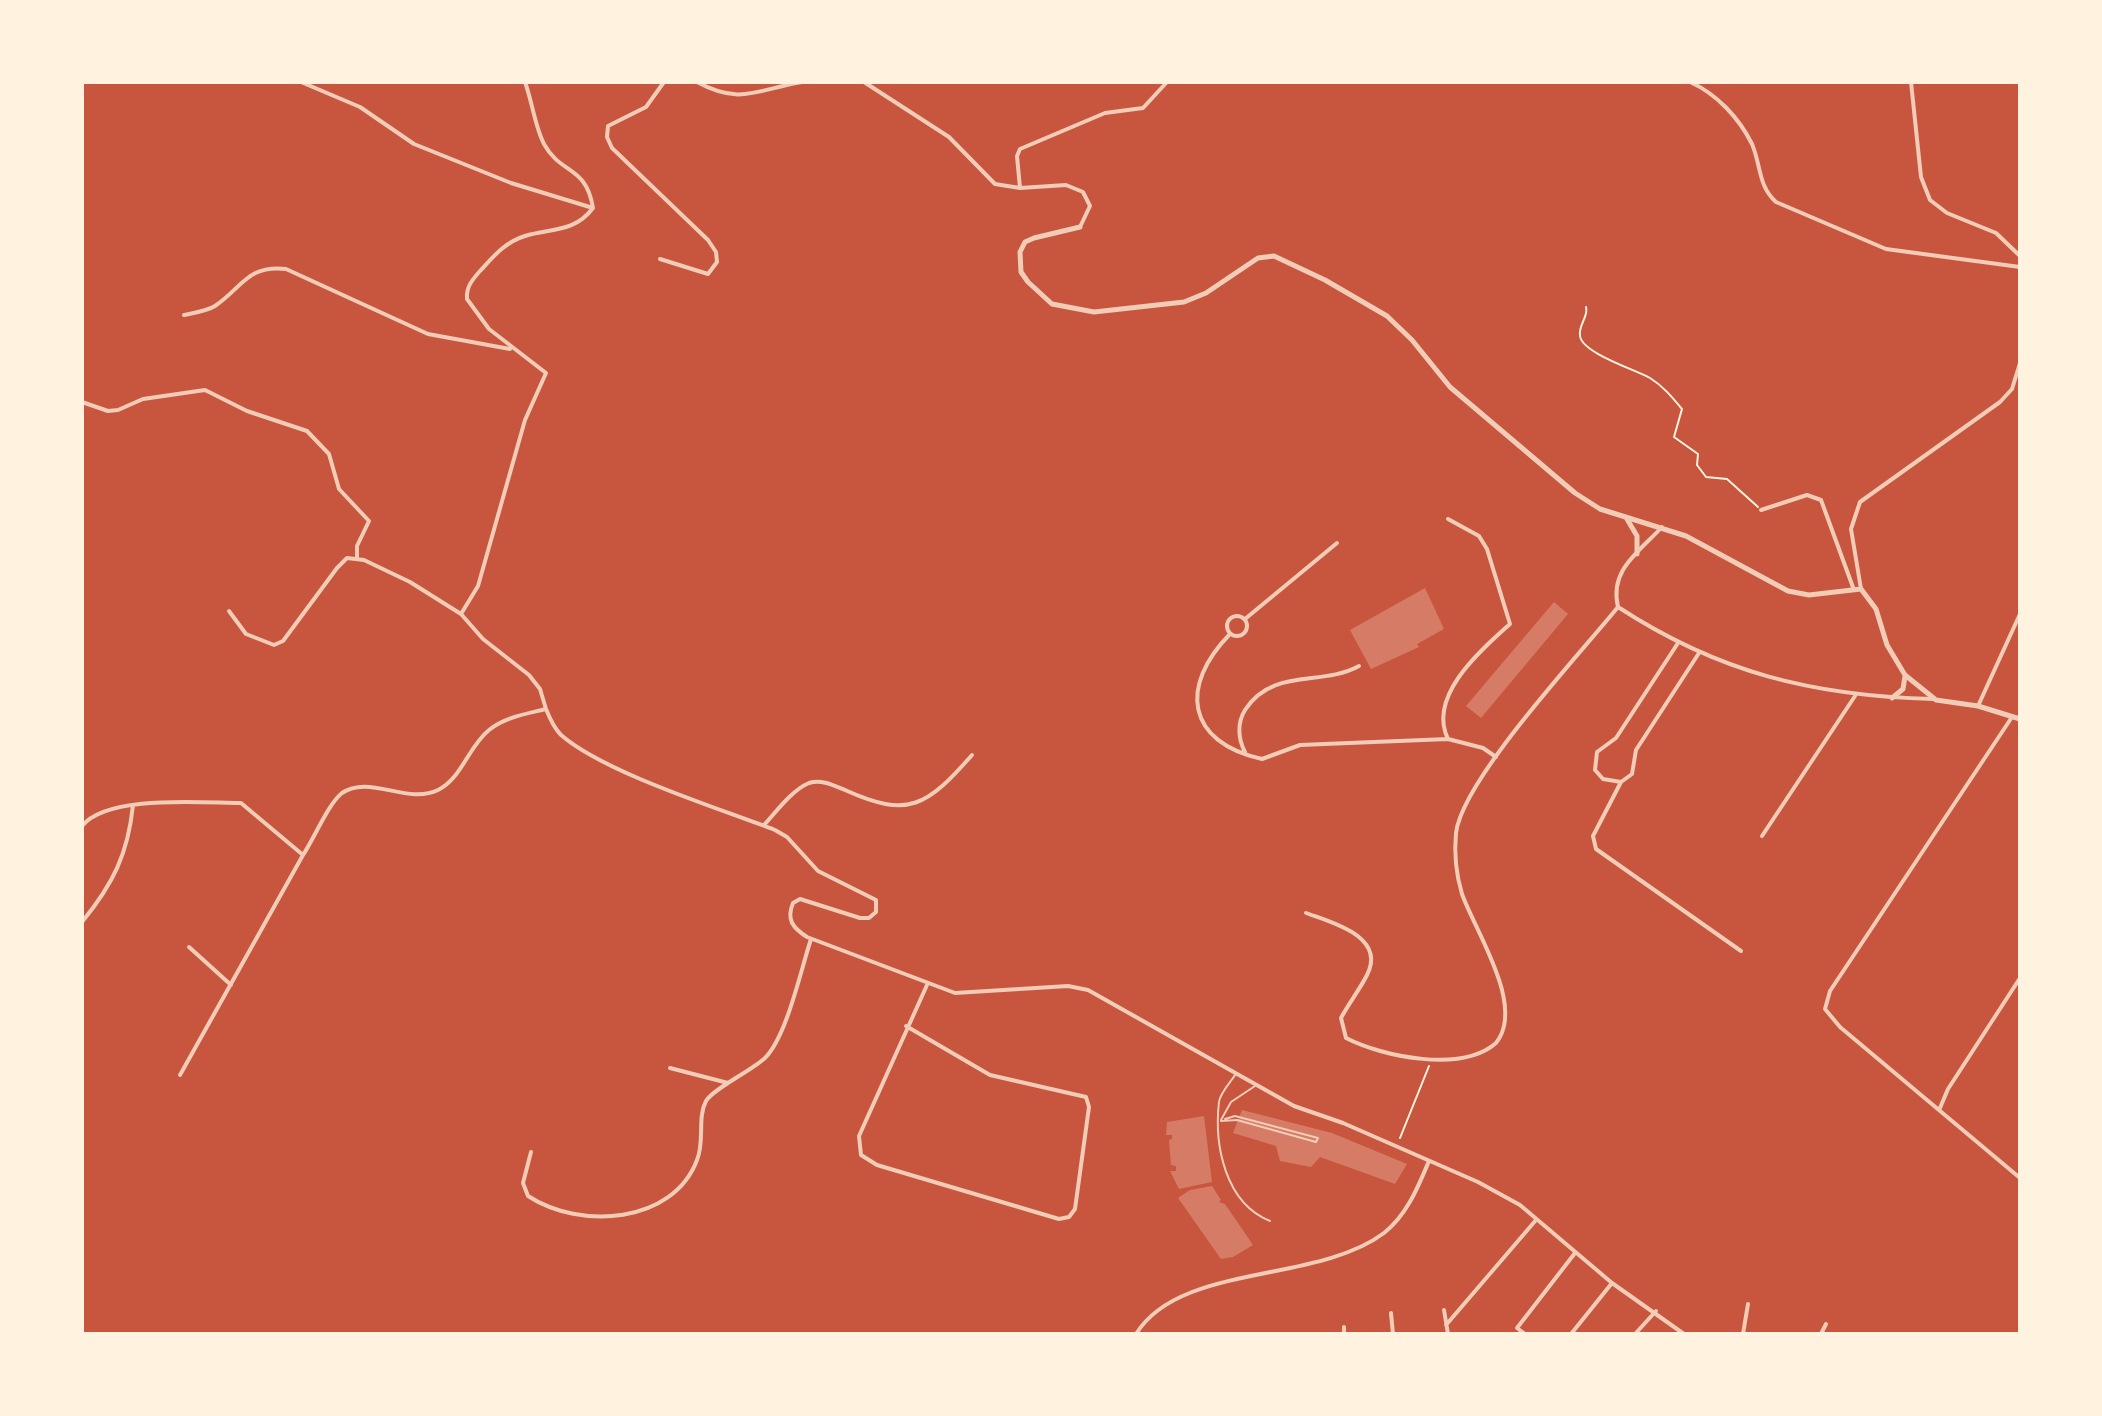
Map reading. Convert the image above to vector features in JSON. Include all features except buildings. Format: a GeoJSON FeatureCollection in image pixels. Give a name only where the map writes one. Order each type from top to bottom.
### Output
{"type":"FeatureCollection","features":[{"type":"Feature","properties":{"kind":"street"},"geometry":{"type":"LineString","coordinates":[[301,82],[360,107],[414,144],[511,183],[593,208]]}},
{"type":"Feature","properties":{"kind":"street"},"geometry":{"type":"LineString","coordinates":[[461,614],[478,586],[525,420],[546,373],[489,329],[470,305],[468,287],[497,252],[509,244],[525,236],[568,228],[584,220],[593,208],[590,189],[580,175],[551,154],[543,141],[525,82]]}},
{"type":"Feature","properties":{"kind":"street"},"geometry":{"type":"LineString","coordinates":[[660,259],[708,274],[717,262],[716,252],[708,240],[612,148],[606,131],[608,126],[646,107],[664,82]]}},
{"type":"Feature","properties":{"kind":"street"},"geometry":{"type":"LineString","coordinates":[[697,82],[715,91],[746,96],[802,82]]}},
{"type":"Feature","properties":{"kind":"street"},"geometry":{"type":"LineString","coordinates":[[864,82],[949,137],[995,184],[1020,188],[1066,185],[1083,192],[1090,203],[1080,227],[1034,238],[1025,242],[1020,252],[1021,272],[1052,304],[1094,312],[1184,302],[1206,293],[1258,258],[1274,256],[1325,280],[1387,316],[1412,340],[1450,387],[1575,493],[1600,509],[1686,536],[1788,591],[1809,595],[1857,590]]}},
{"type":"Feature","properties":{"kind":"street"},"geometry":{"type":"LineString","coordinates":[[1020,188],[1017,156],[1020,149],[1105,113],[1143,108],[1167,82]]}},
{"type":"Feature","properties":{"kind":"street"},"geometry":{"type":"LineString","coordinates":[[1690,82],[1716,97],[1737,121],[1752,145],[1766,192],[1776,202],[1886,249],[2020,267]]}},
{"type":"Feature","properties":{"kind":"street"},"geometry":{"type":"LineString","coordinates":[[1911,82],[1921,177],[1930,200],[1947,213],[1996,233],[2020,256]]}},
{"type":"Feature","properties":{"kind":"street"},"geometry":{"type":"LineString","coordinates":[[184,315],[213,308],[253,273],[268,267],[286,269],[428,334],[512,349]]}},
{"type":"Feature","properties":{"kind":"street"},"geometry":{"type":"LineString","coordinates":[[1857,590],[1851,529],[1860,502],[2000,402],[2012,389],[2020,363]]}},
{"type":"Feature","properties":{"kind":"street"},"geometry":{"type":"LineString","coordinates":[[82,402],[118,410],[143,399],[205,390],[247,411],[307,431],[329,454],[339,489],[369,521],[357,546],[357,557]]}},
{"type":"Feature","properties":{"kind":"street"},"geometry":{"type":"LineString","coordinates":[[1761,510],[1807,495],[1821,500],[1857,590],[1876,609],[1887,645],[1905,675],[1936,700]]}},
{"type":"Feature","properties":{"kind":"street"},"geometry":{"type":"LineString","coordinates":[[1448,519],[1479,536],[1487,549],[1510,624],[1482,652],[1447,697],[1443,719],[1448,739]]}},
{"type":"Feature","properties":{"kind":"street"},"geometry":{"type":"LineString","coordinates":[[1626,519],[1637,536],[1637,554]]}},
{"type":"Feature","properties":{"kind":"street"},"geometry":{"type":"LineString","coordinates":[[1662,527],[1630,561],[1616,582],[1615,596],[1618,607],[1678,643],[1766,678],[1855,696],[1936,700],[1978,706],[2020,719]]}},
{"type":"Feature","properties":{"kind":"street"},"geometry":{"type":"LineString","coordinates":[[1337,543],[1245,619],[1230,619],[1230,634],[1202,671],[1197,709],[1206,731],[1246,754],[1262,759],[1300,745],[1448,739],[1483,748],[1496,757]]}},
{"type":"Feature","properties":{"kind":"street"},"geometry":{"type":"LineString","coordinates":[[229,611],[246,634],[274,645],[283,641],[347,558],[357,557],[410,582],[461,614],[483,639],[529,675],[540,689],[546,709],[560,734],[619,769],[764,825],[787,837],[818,871],[876,900],[876,912],[869,918],[847,916],[805,899],[793,903],[789,917],[794,929],[811,939],[955,993],[1068,986],[1088,990],[1294,1106],[1429,1161],[1506,1197],[1612,1283],[1656,1311],[1684,1334]]}},
{"type":"Feature","properties":{"kind":"street"},"geometry":{"type":"LineString","coordinates":[[1306,913],[1351,930],[1368,950],[1368,973],[1341,1018],[1346,1038],[1385,1053],[1433,1059],[1486,1050],[1500,1038],[1504,1008],[1499,979],[1462,893],[1455,852],[1463,807],[1496,757],[1618,607]]}},
{"type":"Feature","properties":{"kind":"street"},"geometry":{"type":"LineString","coordinates":[[1978,706],[2020,614]]}},
{"type":"Feature","properties":{"kind":"street"},"geometry":{"type":"LineString","coordinates":[[1230,634],[1245,634],[1248,624],[1245,619]]}},
{"type":"Feature","properties":{"kind":"street"},"geometry":{"type":"LineString","coordinates":[[1621,782],[1609,781],[1598,774],[1595,756],[1616,738],[1678,643]]}},
{"type":"Feature","properties":{"kind":"street"},"geometry":{"type":"LineString","coordinates":[[1699,653],[1636,750],[1632,774],[1621,782],[1593,836],[1596,849],[1741,951]]}},
{"type":"Feature","properties":{"kind":"street"},"geometry":{"type":"LineString","coordinates":[[1246,754],[1239,734],[1242,716],[1267,689],[1296,678],[1339,676],[1359,666]]}},
{"type":"Feature","properties":{"kind":"street"},"geometry":{"type":"LineString","coordinates":[[1892,698],[1903,689],[1905,675]]}},
{"type":"Feature","properties":{"kind":"street"},"geometry":{"type":"LineString","coordinates":[[1762,836],[1855,696]]}},
{"type":"Feature","properties":{"kind":"street"},"geometry":{"type":"LineString","coordinates":[[180,1075],[340,795],[361,786],[414,795],[438,790],[452,781],[487,732],[501,722],[546,709]]}},
{"type":"Feature","properties":{"kind":"street"},"geometry":{"type":"LineString","coordinates":[[2012,717],[1830,991],[1825,1009],[2020,1178]]}},
{"type":"Feature","properties":{"kind":"street"},"geometry":{"type":"LineString","coordinates":[[764,825],[800,788],[810,783],[835,786],[879,806],[903,806],[925,798],[948,782],[972,755]]}},
{"type":"Feature","properties":{"kind":"street"},"geometry":{"type":"LineString","coordinates":[[82,826],[99,812],[133,805],[241,803],[303,855]]}},
{"type":"Feature","properties":{"kind":"street"},"geometry":{"type":"LineString","coordinates":[[82,922],[113,877],[129,843],[133,805]]}},
{"type":"Feature","properties":{"kind":"street"},"geometry":{"type":"LineString","coordinates":[[531,1152],[523,1183],[528,1196],[537,1201],[588,1214],[616,1215],[659,1206],[677,1192],[698,1160],[705,1102],[712,1093],[756,1065],[775,1046],[811,939]]}},
{"type":"Feature","properties":{"kind":"street"},"geometry":{"type":"LineString","coordinates":[[189,947],[231,985]]}},
{"type":"Feature","properties":{"kind":"street"},"geometry":{"type":"LineString","coordinates":[[1940,1108],[1948,1089],[2020,978]]}},
{"type":"Feature","properties":{"kind":"street"},"geometry":{"type":"LineString","coordinates":[[906,1026],[990,1075],[1086,1097],[1089,1107],[1072,1215],[1056,1219],[877,1165],[861,1155],[859,1136],[906,1026],[928,984]]}},
{"type":"Feature","properties":{"kind":"street"},"geometry":{"type":"LineString","coordinates":[[670,1068],[731,1083]]}},
{"type":"Feature","properties":{"kind":"street"},"geometry":{"type":"LineString","coordinates":[[1136,1334],[1148,1315],[1174,1297],[1347,1254],[1385,1232],[1402,1213],[1429,1161]]}},
{"type":"Feature","properties":{"kind":"street"},"geometry":{"type":"LineString","coordinates":[[1446,1325],[1536,1220]]}},
{"type":"Feature","properties":{"kind":"street"},"geometry":{"type":"LineString","coordinates":[[1525,1334],[1517,1328],[1575,1253]]}},
{"type":"Feature","properties":{"kind":"street"},"geometry":{"type":"LineString","coordinates":[[1571,1334],[1612,1283]]}},
{"type":"Feature","properties":{"kind":"street"},"geometry":{"type":"LineString","coordinates":[[1743,1334],[1748,1304]]}},
{"type":"Feature","properties":{"kind":"street"},"geometry":{"type":"LineString","coordinates":[[1444,1310],[1448,1334]]}},
{"type":"Feature","properties":{"kind":"street"},"geometry":{"type":"LineString","coordinates":[[1635,1334],[1656,1311]]}},
{"type":"Feature","properties":{"kind":"street"},"geometry":{"type":"LineString","coordinates":[[1391,1313],[1393,1334]]}},
{"type":"Feature","properties":{"kind":"street"},"geometry":{"type":"LineString","coordinates":[[1821,1334],[1826,1324]]}},
{"type":"Feature","properties":{"kind":"street"},"geometry":{"type":"LineString","coordinates":[[1344,1327],[1344,1334]]}},
{"type":"Feature","properties":{"kind":"lane"},"geometry":{"type":"LineString","coordinates":[[1235,1075],[1219,1098],[1228,1178],[1248,1209],[1270,1221]]}},
{"type":"Feature","properties":{"kind":"lane"},"geometry":{"type":"LineString","coordinates":[[1220,1121],[1231,1102],[1256,1086]]}},
{"type":"Feature","properties":{"kind":"lane"},"geometry":{"type":"LineString","coordinates":[[1220,1121],[1235,1116],[1318,1138]]}},
{"type":"Feature","properties":{"kind":"path"},"geometry":{"type":"LineString","coordinates":[[1586,307],[1580,334],[1584,344],[1648,377],[1671,394],[1682,414],[1674,437],[1698,454],[1697,465],[1706,477],[1727,479],[1761,510]]}},
{"type":"Feature","properties":{"kind":"path"},"geometry":{"type":"LineString","coordinates":[[1396,1147],[1433,1059]]}}]}
